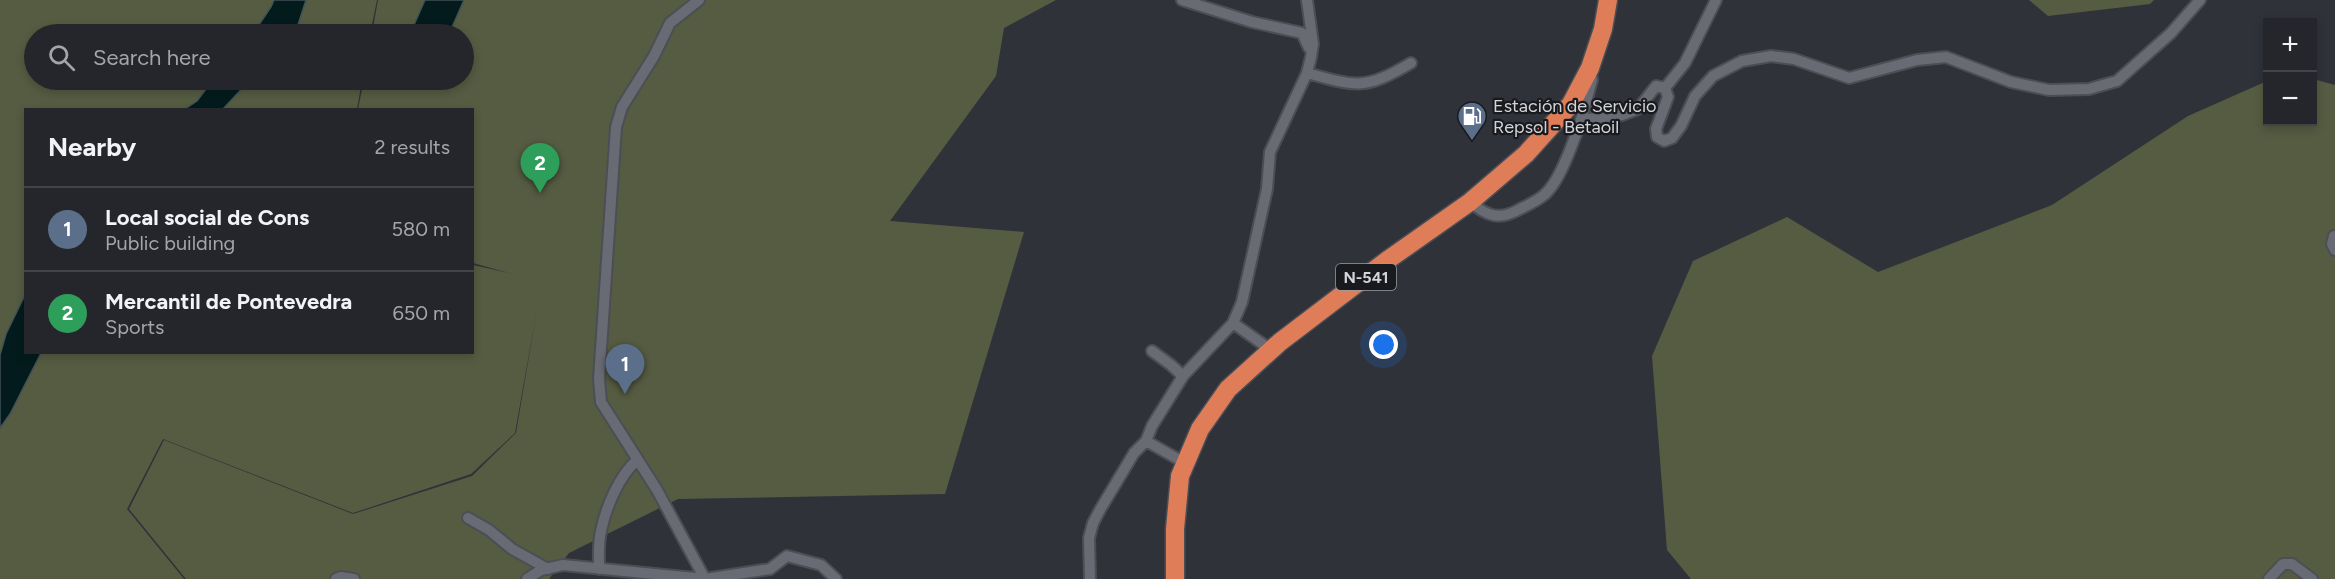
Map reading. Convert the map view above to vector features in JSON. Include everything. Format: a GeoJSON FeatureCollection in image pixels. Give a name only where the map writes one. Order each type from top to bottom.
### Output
{"type":"FeatureCollection","features":[{"type":"Feature","properties":{"kind":"highway","name":"N-541"},"geometry":{"type":"LineString","coordinates":[[1175,579],[1175,529],[1180,476],[1200,429],[1228,389],[1271,350],[1389,259],[1470,202],[1526,154],[1571,104],[1590,68],[1603,30],[1608,0]]}},
{"type":"Feature","properties":{"kind":"street"},"geometry":{"type":"LineString","coordinates":[[699,0],[670,23],[654,56],[622,107],[616,127],[599,379],[601,402],[680,530],[705,579]]}},
{"type":"Feature","properties":{"kind":"street"},"geometry":{"type":"LineString","coordinates":[[1182,0],[1251,22],[1302,33],[1311,57]]}},
{"type":"Feature","properties":{"kind":"street"},"geometry":{"type":"LineString","coordinates":[[1090,579],[1089,538],[1093,523],[1134,453],[1146,441],[1152,426],[1183,376],[1233,323],[1242,302],[1267,189],[1270,152],[1307,74],[1311,57],[1313,44],[1307,0]]}},
{"type":"Feature","properties":{"kind":"street"},"geometry":{"type":"LineString","coordinates":[[1665,88],[1685,63],[1716,0]]}},
{"type":"Feature","properties":{"kind":"street"},"geometry":{"type":"LineString","coordinates":[[1665,88],[1668,97],[1656,129],[1657,137],[1664,141],[1672,138],[1681,126],[1695,96],[1713,75],[1742,61],[1771,56],[1794,59],[1849,78],[1917,60],[1946,57],[2011,82],[2049,90],[2089,89],[2117,81],[2171,33],[2200,0]]}},
{"type":"Feature","properties":{"kind":"street"},"geometry":{"type":"LineString","coordinates":[[1307,74],[1351,85],[1364,85],[1391,75],[1411,63]]}},
{"type":"Feature","properties":{"kind":"street"},"geometry":{"type":"LineString","coordinates":[[1470,202],[1484,213],[1495,217],[1514,212],[1546,194],[1566,161],[1581,120],[1592,80],[1590,68]]}},
{"type":"Feature","properties":{"kind":"street"},"geometry":{"type":"LineString","coordinates":[[1581,120],[1622,115],[1638,109],[1656,87],[1665,88]]}},
{"type":"Feature","properties":{"kind":"street"},"geometry":{"type":"LineString","coordinates":[[2334,236],[2332,244],[2335,250]]}},
{"type":"Feature","properties":{"kind":"street"},"geometry":{"type":"LineString","coordinates":[[1233,323],[1271,350]]}},
{"type":"Feature","properties":{"kind":"street"},"geometry":{"type":"LineString","coordinates":[[1152,351],[1171,364],[1183,376]]}},
{"type":"Feature","properties":{"kind":"street"},"geometry":{"type":"LineString","coordinates":[[1146,441],[1185,464]]}},
{"type":"Feature","properties":{"kind":"street"},"geometry":{"type":"LineString","coordinates":[[599,569],[601,531],[618,484],[629,467],[638,460]]}},
{"type":"Feature","properties":{"kind":"street"},"geometry":{"type":"LineString","coordinates":[[468,518],[489,530],[512,549],[548,568]]}},
{"type":"Feature","properties":{"kind":"street"},"geometry":{"type":"LineString","coordinates":[[527,579],[548,568],[563,565],[705,579],[770,569],[787,556],[821,565],[836,579]]}},
{"type":"Feature","properties":{"kind":"street"},"geometry":{"type":"LineString","coordinates":[[2269,579],[2283,564],[2292,564],[2312,579]]}},
{"type":"Feature","properties":{"kind":"street"},"geometry":{"type":"LineString","coordinates":[[336,579],[341,577],[354,579]]}},
{"type":"Feature","properties":{"kind":"green space"},"geometry":{"type":"Polygon","coordinates":[[[0,0],[377,0],[372,24],[24,24],[24,90],[360,90],[357,108],[24,108],[24,354],[474,354],[474,265],[513,274],[474,263],[474,108],[358,108],[362,90],[474,90],[474,24],[374,24],[378,0],[1056,0],[1004,28],[996,76],[890,221],[1024,232],[945,494],[678,499],[569,553],[549,579],[186,579],[129,509],[164,440],[353,514],[472,476],[516,433],[537,309],[515,433],[471,474],[353,513],[163,439],[127,509],[184,579],[0,579],[0,0]]]}},
{"type":"Feature","properties":{"kind":"green space"},"geometry":{"type":"Polygon","coordinates":[[[2029,0],[2154,0],[2150,4],[2048,16],[2029,0]]]}},
{"type":"Feature","properties":{"kind":"green space"},"geometry":{"type":"Polygon","coordinates":[[[2317,80],[2335,85],[2335,579],[1691,579],[1667,550],[1652,356],[1693,261],[1787,217],[1878,272],[2052,205],[2188,116],[2263,83],[2263,126],[2317,126],[2317,80]]]}},
{"type":"Feature","properties":{"kind":"shaded area"},"geometry":{"type":"Polygon","coordinates":[[[274,0],[306,0],[298,24],[260,24],[274,0]]]}},
{"type":"Feature","properties":{"kind":"shaded area"},"geometry":{"type":"Polygon","coordinates":[[[425,0],[464,0],[453,24],[414,24],[425,0]]]}},
{"type":"Feature","properties":{"kind":"shaded area"},"geometry":{"type":"Polygon","coordinates":[[[205,90],[241,90],[224,108],[186,108],[197,101],[205,90]]]}},
{"type":"Feature","properties":{"kind":"shaded area"},"geometry":{"type":"Polygon","coordinates":[[[24,297],[24,354],[40,354],[10,414],[0,428],[0,355],[6,334],[24,297]]]}},
{"type":"Feature","properties":{"kind":"place","name":"Estación de Servicio Repsol - Betaoil"},"geometry":{"type":"Point","coordinates":[1472,142]}},
{"type":"Feature","properties":{"kind":"place","name":"Mercantil de Pontevedra"},"geometry":{"type":"Point","coordinates":[540,193]}},
{"type":"Feature","properties":{"kind":"place","name":"Local social de Cons"},"geometry":{"type":"Point","coordinates":[625,394]}}]}
